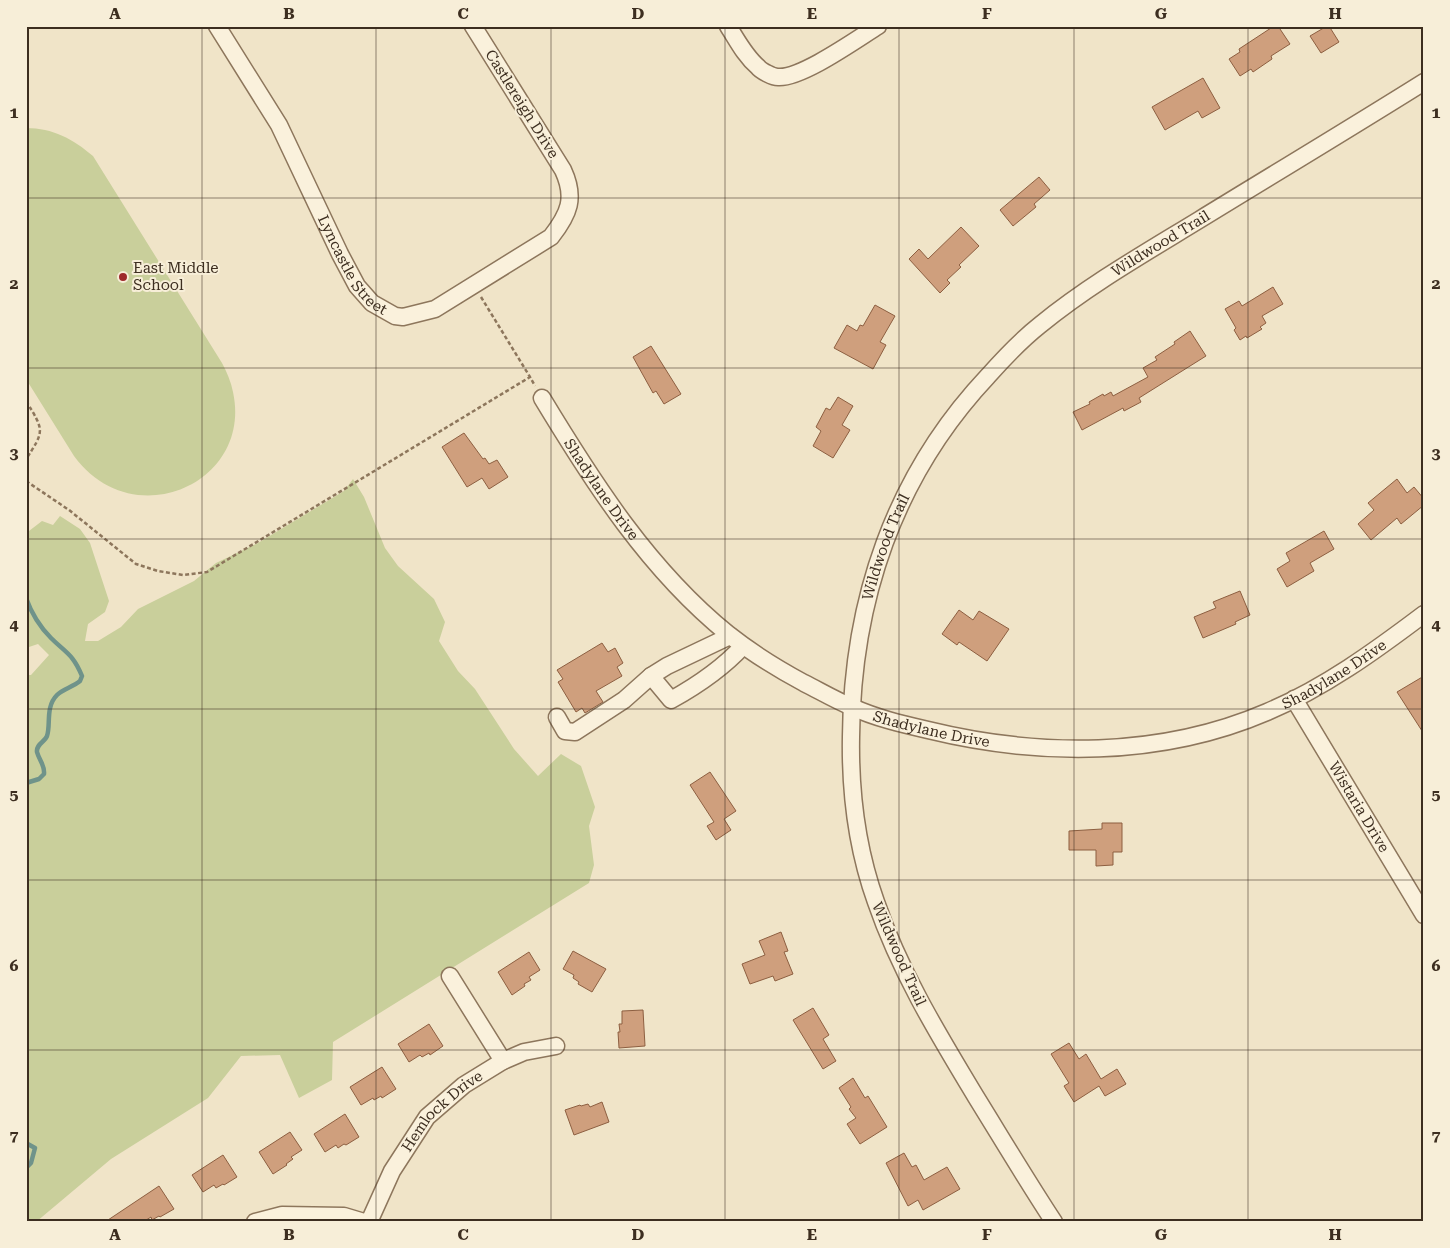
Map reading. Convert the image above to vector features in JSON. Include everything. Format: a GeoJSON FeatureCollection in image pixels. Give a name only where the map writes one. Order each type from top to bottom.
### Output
{"type":"FeatureCollection","features":[{"type":"Feature","properties":{"kind":"street","name":"Lyncastle Street"},"geometry":{"type":"LineString","coordinates":[[217,26],[279,125],[357,286],[372,303],[395,316],[411,316],[435,309],[551,237],[564,220],[570,202],[569,183]]}},
{"type":"Feature","properties":{"kind":"street","name":"Castlereigh Drive"},"geometry":{"type":"LineString","coordinates":[[473,26],[563,170],[569,183]]}},
{"type":"Feature","properties":{"kind":"street"},"geometry":{"type":"LineString","coordinates":[[728,26],[741,47],[758,68],[778,78],[792,75],[811,67],[878,26]]}},
{"type":"Feature","properties":{"kind":"street","name":"Wildwood Trail"},"geometry":{"type":"LineString","coordinates":[[1054,1222],[921,1006],[887,932],[867,874],[858,833],[851,769],[851,707],[858,642],[871,581],[881,550],[904,495],[921,464],[956,413],[975,389],[1038,326],[1103,279],[1424,82]]}},
{"type":"Feature","properties":{"kind":"street","name":"Shadylane Drive"},"geometry":{"type":"LineString","coordinates":[[542,398],[604,496],[630,532],[674,583],[737,641],[787,674],[851,707],[909,725],[977,741],[1009,746],[1060,749],[1130,747],[1177,740],[1239,723],[1294,699],[1353,665],[1424,614]]}},
{"type":"Feature","properties":{"kind":"street"},"geometry":{"type":"LineString","coordinates":[[650,676],[671,700],[692,689],[726,665],[737,641]]}},
{"type":"Feature","properties":{"kind":"street"},"geometry":{"type":"LineString","coordinates":[[557,717],[565,731],[575,732],[624,700],[650,676],[667,666],[737,641]]}},
{"type":"Feature","properties":{"kind":"street","name":"Wistaria Drive"},"geometry":{"type":"LineString","coordinates":[[1294,699],[1424,915]]}},
{"type":"Feature","properties":{"kind":"street"},"geometry":{"type":"LineString","coordinates":[[450,976],[503,1061]]}},
{"type":"Feature","properties":{"kind":"street","name":"Hemlock Drive"},"geometry":{"type":"LineString","coordinates":[[369,1222],[392,1171],[428,1117],[464,1085],[503,1061],[524,1052],[556,1046]]}},
{"type":"Feature","properties":{"kind":"street"},"geometry":{"type":"LineString","coordinates":[[255,1222],[282,1215],[344,1216],[364,1222]]}},
{"type":"Feature","properties":{"kind":"path"},"geometry":{"type":"LineString","coordinates":[[474,285],[542,398]]}},
{"type":"Feature","properties":{"kind":"path"},"geometry":{"type":"LineString","coordinates":[[26,481],[69,510],[136,564],[158,572],[183,575],[207,572],[530,377]]}},
{"type":"Feature","properties":{"kind":"path"},"geometry":{"type":"LineString","coordinates":[[26,402],[39,423],[41,432],[38,442],[26,459]]}},
{"type":"Feature","properties":{"kind":"green space"},"geometry":{"type":"Polygon","coordinates":[[[26,128],[54,132],[78,144],[93,156],[227,373],[233,392],[234,424],[225,452],[207,474],[183,488],[155,495],[126,493],[98,480],[74,456],[26,379],[26,128]]]}},
{"type":"Feature","properties":{"kind":"green space"},"geometry":{"type":"Polygon","coordinates":[[[353,479],[364,497],[385,548],[398,566],[434,599],[445,622],[439,641],[458,671],[475,689],[514,749],[538,776],[561,754],[581,766],[595,807],[589,826],[594,865],[589,883],[333,1042],[332,1080],[299,1098],[280,1055],[241,1056],[208,1098],[111,1159],[36,1222],[26,1222],[26,675],[31,675],[49,655],[38,644],[26,648],[26,541],[29,531],[42,521],[53,525],[60,516],[80,529],[90,543],[109,601],[105,612],[88,624],[85,641],[98,641],[121,627],[138,609],[194,581],[216,563],[258,543],[344,491],[353,479]]]}},
{"type":"Feature","properties":{"kind":"building"},"geometry":{"type":"Polygon","coordinates":[[[1274,26],[1278,26],[1290,44],[1271,56],[1272,59],[1253,72],[1251,69],[1240,76],[1229,59],[1240,52],[1239,49],[1274,26]]]}},
{"type":"Feature","properties":{"kind":"building"},"geometry":{"type":"Polygon","coordinates":[[[1329,26],[1339,42],[1321,53],[1310,36],[1329,26]]]}},
{"type":"Feature","properties":{"kind":"building"},"geometry":{"type":"Polygon","coordinates":[[[1203,78],[1220,108],[1202,118],[1198,111],[1165,130],[1152,107],[1203,78]]]}},
{"type":"Feature","properties":{"kind":"building"},"geometry":{"type":"Polygon","coordinates":[[[1039,177],[1050,190],[1034,204],[1036,207],[1013,226],[1000,210],[1039,177]]]}},
{"type":"Feature","properties":{"kind":"building"},"geometry":{"type":"Polygon","coordinates":[[[961,227],[979,246],[959,265],[961,267],[947,280],[950,283],[940,293],[909,259],[919,249],[928,259],[961,227]]]}},
{"type":"Feature","properties":{"kind":"building"},"geometry":{"type":"Polygon","coordinates":[[[1273,287],[1283,304],[1262,316],[1266,323],[1260,327],[1262,329],[1240,340],[1234,330],[1236,328],[1225,309],[1239,301],[1242,306],[1273,287]]]}},
{"type":"Feature","properties":{"kind":"building"},"geometry":{"type":"Polygon","coordinates":[[[875,305],[895,316],[880,342],[886,345],[873,369],[834,348],[847,325],[857,331],[860,325],[863,326],[875,305]]]}},
{"type":"Feature","properties":{"kind":"building"},"geometry":{"type":"Polygon","coordinates":[[[1190,331],[1206,356],[1139,398],[1141,402],[1124,411],[1123,408],[1082,430],[1073,412],[1090,404],[1089,402],[1103,394],[1104,396],[1111,392],[1113,396],[1148,377],[1143,368],[1157,360],[1155,357],[1190,331]]]}},
{"type":"Feature","properties":{"kind":"building"},"geometry":{"type":"Polygon","coordinates":[[[651,346],[681,394],[664,404],[656,391],[653,393],[633,357],[651,346]]]}},
{"type":"Feature","properties":{"kind":"building"},"geometry":{"type":"Polygon","coordinates":[[[838,397],[853,406],[842,425],[850,430],[833,458],[813,446],[821,431],[816,427],[826,408],[830,410],[838,397]]]}},
{"type":"Feature","properties":{"kind":"building"},"geometry":{"type":"Polygon","coordinates":[[[464,433],[483,459],[485,458],[489,464],[497,460],[508,477],[489,489],[482,478],[467,487],[442,447],[464,433]]]}},
{"type":"Feature","properties":{"kind":"building"},"geometry":{"type":"Polygon","coordinates":[[[1397,479],[1407,493],[1414,487],[1424,499],[1424,505],[1401,524],[1397,518],[1371,540],[1358,524],[1374,510],[1368,503],[1397,479]]]}},
{"type":"Feature","properties":{"kind":"building"},"geometry":{"type":"Polygon","coordinates":[[[1324,531],[1334,549],[1310,563],[1314,571],[1287,587],[1277,569],[1290,561],[1286,553],[1324,531]]]}},
{"type":"Feature","properties":{"kind":"building"},"geometry":{"type":"Polygon","coordinates":[[[1240,591],[1250,615],[1235,622],[1236,624],[1203,638],[1194,617],[1216,608],[1213,602],[1240,591]]]}},
{"type":"Feature","properties":{"kind":"building"},"geometry":{"type":"Polygon","coordinates":[[[959,610],[973,620],[979,611],[1009,629],[987,661],[959,642],[957,645],[942,634],[959,610]]]}},
{"type":"Feature","properties":{"kind":"building"},"geometry":{"type":"Polygon","coordinates":[[[602,643],[608,652],[615,648],[623,663],[617,667],[622,676],[596,691],[603,702],[585,713],[582,708],[576,712],[558,682],[563,679],[557,670],[602,643]]]}},
{"type":"Feature","properties":{"kind":"building"},"geometry":{"type":"Polygon","coordinates":[[[1424,676],[1424,734],[1397,692],[1424,676]]]}},
{"type":"Feature","properties":{"kind":"building"},"geometry":{"type":"Polygon","coordinates":[[[710,772],[736,811],[724,819],[731,830],[716,840],[707,826],[714,822],[690,785],[710,772]]]}},
{"type":"Feature","properties":{"kind":"building"},"geometry":{"type":"Polygon","coordinates":[[[1102,823],[1122,823],[1122,852],[1113,852],[1113,865],[1096,866],[1096,850],[1069,850],[1069,831],[1102,829],[1102,823]]]}},
{"type":"Feature","properties":{"kind":"building"},"geometry":{"type":"Polygon","coordinates":[[[781,932],[788,951],[784,952],[793,974],[775,981],[773,976],[750,984],[742,964],[765,955],[759,941],[781,932]]]}},
{"type":"Feature","properties":{"kind":"building"},"geometry":{"type":"Polygon","coordinates":[[[573,951],[606,969],[592,992],[578,984],[579,982],[573,978],[574,975],[563,969],[573,951]]]}},
{"type":"Feature","properties":{"kind":"building"},"geometry":{"type":"Polygon","coordinates":[[[529,952],[540,970],[529,977],[531,980],[512,995],[498,972],[529,952]]]}},
{"type":"Feature","properties":{"kind":"building"},"geometry":{"type":"Polygon","coordinates":[[[813,1008],[829,1035],[823,1039],[836,1061],[823,1069],[793,1020],[813,1008]]]}},
{"type":"Feature","properties":{"kind":"building"},"geometry":{"type":"Polygon","coordinates":[[[643,1010],[645,1046],[619,1048],[618,1032],[620,1032],[619,1024],[622,1024],[622,1011],[643,1010]]]}},
{"type":"Feature","properties":{"kind":"building"},"geometry":{"type":"Polygon","coordinates":[[[429,1024],[443,1046],[430,1055],[429,1053],[422,1057],[420,1055],[409,1062],[398,1044],[429,1024]]]}},
{"type":"Feature","properties":{"kind":"building"},"geometry":{"type":"Polygon","coordinates":[[[1069,1043],[1079,1059],[1086,1054],[1101,1079],[1117,1069],[1126,1084],[1105,1096],[1099,1086],[1074,1102],[1064,1086],[1069,1083],[1051,1054],[1069,1043]]]}},
{"type":"Feature","properties":{"kind":"building"},"geometry":{"type":"Polygon","coordinates":[[[382,1067],[396,1089],[382,1098],[381,1096],[374,1100],[373,1098],[361,1105],[350,1087],[382,1067]]]}},
{"type":"Feature","properties":{"kind":"building"},"geometry":{"type":"Polygon","coordinates":[[[853,1078],[865,1098],[868,1096],[887,1127],[860,1144],[847,1124],[856,1118],[849,1109],[851,1107],[839,1088],[853,1078]]]}},
{"type":"Feature","properties":{"kind":"building"},"geometry":{"type":"Polygon","coordinates":[[[602,1102],[609,1122],[574,1135],[565,1110],[588,1104],[590,1107],[602,1102]]]}},
{"type":"Feature","properties":{"kind":"building"},"geometry":{"type":"Polygon","coordinates":[[[345,1114],[359,1137],[346,1145],[344,1144],[338,1148],[336,1145],[325,1152],[314,1134],[345,1114]]]}},
{"type":"Feature","properties":{"kind":"building"},"geometry":{"type":"Polygon","coordinates":[[[290,1132],[302,1150],[291,1157],[293,1159],[287,1165],[273,1174],[259,1152],[290,1132]]]}},
{"type":"Feature","properties":{"kind":"building"},"geometry":{"type":"Polygon","coordinates":[[[904,1153],[912,1167],[916,1165],[924,1180],[947,1167],[960,1189],[923,1210],[918,1200],[908,1206],[886,1163],[904,1153]]]}},
{"type":"Feature","properties":{"kind":"building"},"geometry":{"type":"Polygon","coordinates":[[[223,1155],[237,1177],[224,1185],[216,1188],[214,1185],[203,1192],[192,1175],[223,1155]]]}},
{"type":"Feature","properties":{"kind":"building"},"geometry":{"type":"Polygon","coordinates":[[[159,1186],[174,1209],[160,1217],[152,1220],[151,1217],[143,1222],[105,1222],[159,1186]]]}},
{"type":"Feature","properties":{"kind":"waterway"},"geometry":{"type":"LineString","coordinates":[[26,598],[40,624],[51,638],[72,658],[82,676],[80,681],[59,693],[53,700],[47,736],[37,749],[44,768],[44,774],[39,779],[26,783]]}},
{"type":"Feature","properties":{"kind":"waterway"},"geometry":{"type":"LineString","coordinates":[[26,1143],[35,1148],[31,1163],[26,1168]]}},
{"type":"Feature","properties":{"kind":"place","name":"East Middle School"},"geometry":{"type":"Point","coordinates":[123,277]}}]}
